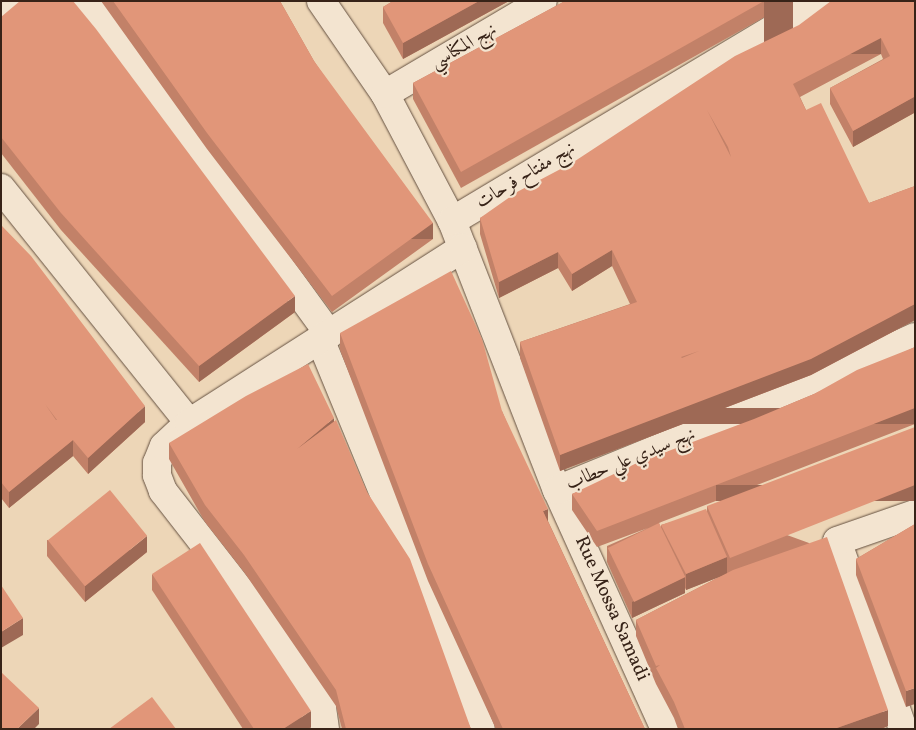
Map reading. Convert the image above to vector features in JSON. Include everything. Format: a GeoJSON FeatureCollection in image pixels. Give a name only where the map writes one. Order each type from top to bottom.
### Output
{"type":"FeatureCollection","features":[{"type":"Feature","properties":{"kind":"street"},"geometry":{"type":"LineString","coordinates":[[1,8],[10,1]]}},
{"type":"Feature","properties":{"kind":"street"},"geometry":{"type":"LineString","coordinates":[[87,1],[324,336],[482,729]]}},
{"type":"Feature","properties":{"kind":"street"},"geometry":{"type":"LineString","coordinates":[[321,1],[385,94],[452,221]]}},
{"type":"Feature","properties":{"kind":"street","name":"نهج المكناسي"},"geometry":{"type":"LineString","coordinates":[[385,94],[543,1]]}},
{"type":"Feature","properties":{"kind":"street","name":"نهج مفتاح فرحات"},"geometry":{"type":"LineString","coordinates":[[452,221],[819,1]]}},
{"type":"Feature","properties":{"kind":"street"},"geometry":{"type":"LineString","coordinates":[[1,188],[189,423]]}},
{"type":"Feature","properties":{"kind":"street","name":"نهج سيدي علي حطاب"},"geometry":{"type":"LineString","coordinates":[[452,221],[557,490],[781,398],[915,337]]}},
{"type":"Feature","properties":{"kind":"street"},"geometry":{"type":"LineString","coordinates":[[325,729],[322,707],[282,644],[163,491],[157,475],[157,462],[164,446],[189,423],[463,248]]}},
{"type":"Feature","properties":{"kind":"street","name":"Rue Mossa Samadi"},"geometry":{"type":"LineString","coordinates":[[557,490],[665,729]]}},
{"type":"Feature","properties":{"kind":"street"},"geometry":{"type":"LineString","coordinates":[[915,514],[837,542],[904,729],[915,725]]}},
{"type":"Feature","properties":{"kind":"building"},"geometry":{"type":"Polygon","coordinates":[[[20,1],[73,1],[96,29],[295,296],[199,366],[61,213],[1,137],[1,17],[20,1]]]}},
{"type":"Feature","properties":{"kind":"building"},"geometry":{"type":"Polygon","coordinates":[[[113,1],[280,1],[314,61],[433,223],[332,296],[207,133],[113,1]]]}},
{"type":"Feature","properties":{"kind":"building"},"geometry":{"type":"Polygon","coordinates":[[[393,1],[479,1],[403,43],[383,7],[393,1]]]}},
{"type":"Feature","properties":{"kind":"building"},"geometry":{"type":"Polygon","coordinates":[[[565,1],[764,1],[461,172],[413,83],[565,1]]]}},
{"type":"Feature","properties":{"kind":"building"},"geometry":{"type":"Polygon","coordinates":[[[831,1],[915,1],[915,99],[914,97],[853,131],[830,88],[890,56],[881,38],[793,84],[806,110],[821,103],[869,203],[915,186],[915,304],[811,359],[560,455],[520,342],[637,302],[612,250],[572,274],[558,252],[499,282],[480,218],[517,192],[572,163],[735,56],[799,25],[831,1]],[[707,110],[731,157],[728,147],[707,110]]]}},
{"type":"Feature","properties":{"kind":"building"},"geometry":{"type":"Polygon","coordinates":[[[1,225],[31,256],[145,406],[88,458],[73,440],[9,492],[1,482],[1,225]]]}},
{"type":"Feature","properties":{"kind":"building"},"geometry":{"type":"Polygon","coordinates":[[[451,271],[482,339],[502,411],[548,509],[543,511],[645,729],[503,729],[428,564],[340,333],[451,271]]]}},
{"type":"Feature","properties":{"kind":"building"},"geometry":{"type":"Polygon","coordinates":[[[915,347],[915,408],[597,531],[572,494],[639,462],[754,419],[814,394],[857,370],[915,347]]]}},
{"type":"Feature","properties":{"kind":"building"},"geometry":{"type":"Polygon","coordinates":[[[308,364],[334,418],[297,449],[336,420],[367,492],[410,559],[471,729],[346,729],[336,690],[244,555],[205,505],[169,443],[246,396],[308,364]]]}},
{"type":"Feature","properties":{"kind":"building"},"geometry":{"type":"Polygon","coordinates":[[[915,427],[915,485],[730,558],[707,506],[915,427]]]}},
{"type":"Feature","properties":{"kind":"building"},"geometry":{"type":"Polygon","coordinates":[[[110,490],[147,536],[85,586],[48,540],[110,490]]]}},
{"type":"Feature","properties":{"kind":"building"},"geometry":{"type":"Polygon","coordinates":[[[706,509],[727,557],[686,574],[661,525],[706,509]]]}},
{"type":"Feature","properties":{"kind":"building"},"geometry":{"type":"Polygon","coordinates":[[[659,523],[685,577],[634,602],[608,548],[659,523]]]}},
{"type":"Feature","properties":{"kind":"building"},"geometry":{"type":"Polygon","coordinates":[[[915,524],[915,688],[906,691],[856,559],[915,524]]]}},
{"type":"Feature","properties":{"kind":"building"},"geometry":{"type":"Polygon","coordinates":[[[827,537],[888,710],[834,729],[685,729],[674,702],[656,668],[660,665],[656,666],[636,620],[733,570],[827,537]]]}},
{"type":"Feature","properties":{"kind":"building"},"geometry":{"type":"Polygon","coordinates":[[[200,543],[311,711],[283,729],[254,729],[152,574],[200,543]]]}},
{"type":"Feature","properties":{"kind":"building"},"geometry":{"type":"Polygon","coordinates":[[[1,585],[23,618],[1,632],[1,585]]]}},
{"type":"Feature","properties":{"kind":"building"},"geometry":{"type":"Polygon","coordinates":[[[1,672],[39,708],[17,729],[1,729],[1,672]]]}},
{"type":"Feature","properties":{"kind":"building"},"geometry":{"type":"Polygon","coordinates":[[[152,697],[176,729],[109,729],[152,697]]]}}]}
